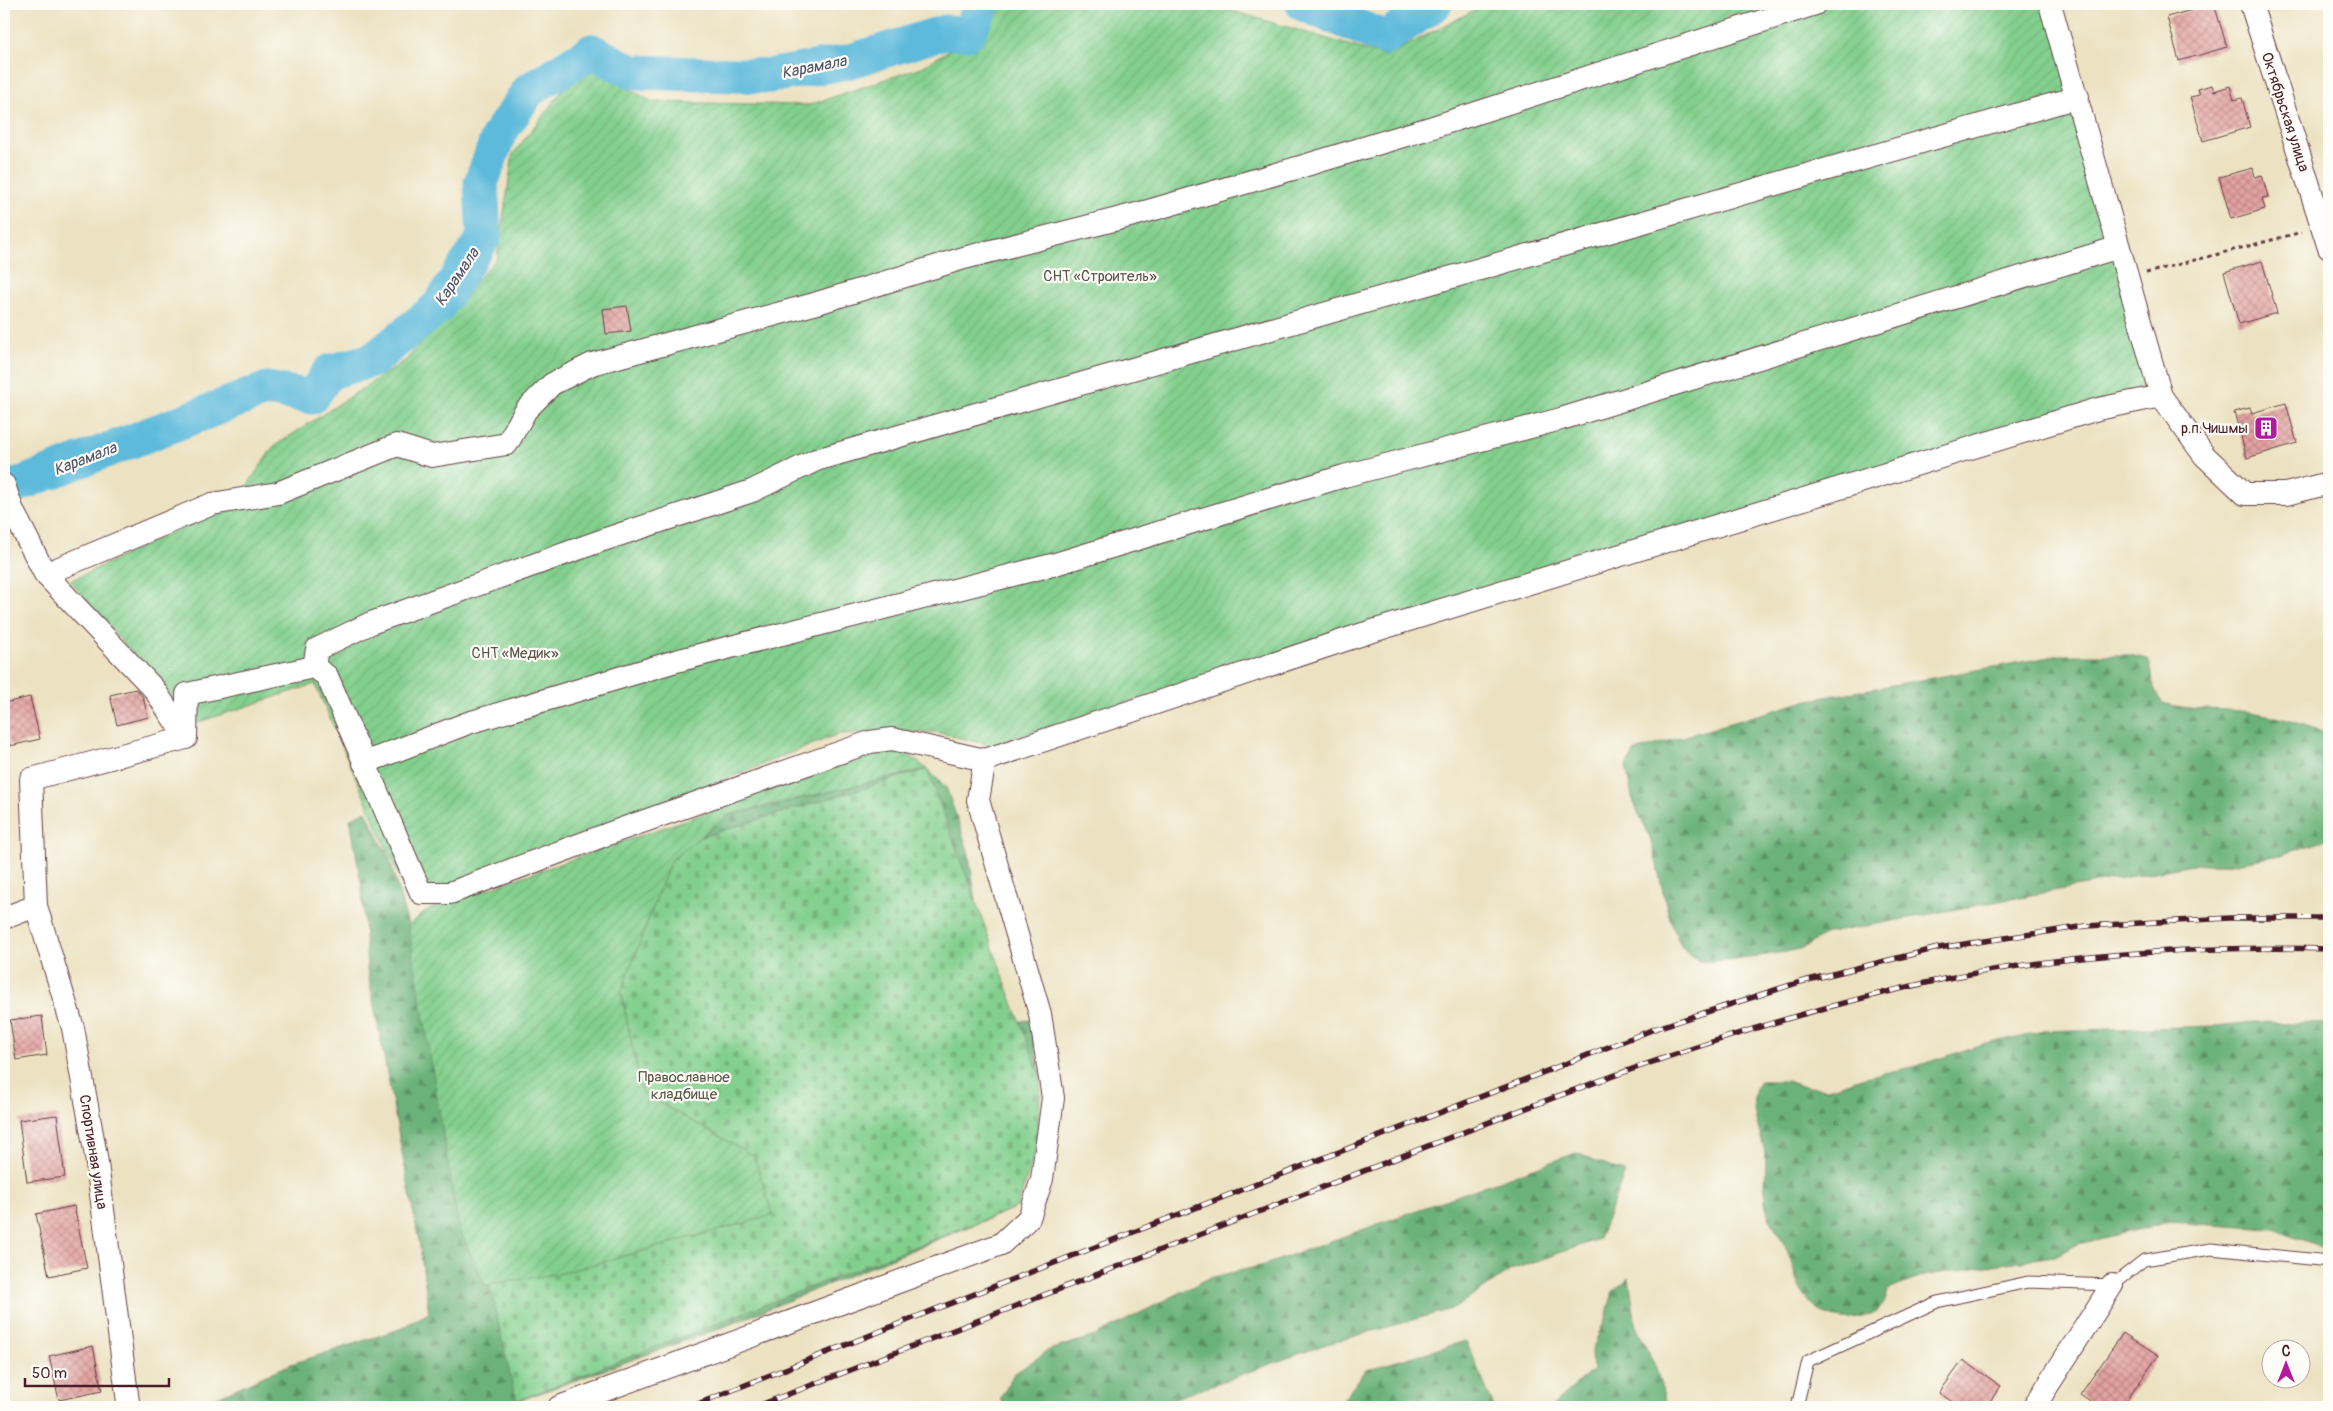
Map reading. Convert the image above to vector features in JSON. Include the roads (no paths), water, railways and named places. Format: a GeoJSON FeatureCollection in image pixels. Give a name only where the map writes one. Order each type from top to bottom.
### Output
{"type":"FeatureCollection","features":[{"type":"Feature","properties":{"kind":"street"},"geometry":{"type":"LineString","coordinates":[[45,574],[212,504],[278,493],[397,445],[432,456],[507,444],[526,410],[552,384],[592,364],[814,304],[964,258],[1141,212],[1310,164],[1433,127],[1815,4]]}},
{"type":"Feature","properties":{"kind":"street"},"geometry":{"type":"LineString","coordinates":[[2050,4],[2162,396],[2204,455],[2244,494],[2286,494],[2329,486]]}},
{"type":"Feature","properties":{"kind":"street","name":"Октябрьская улица"},"geometry":{"type":"LineString","coordinates":[[2251,4],[2329,248]]}},
{"type":"Feature","properties":{"kind":"street"},"geometry":{"type":"LineString","coordinates":[[314,668],[317,649],[371,623],[603,540],[752,491],[816,460],[2078,97]]}},
{"type":"Feature","properties":{"kind":"street"},"geometry":{"type":"LineString","coordinates":[[364,763],[468,722],[676,661],[1052,565],[1344,476],[1562,419],[2119,247]]}},
{"type":"Feature","properties":{"kind":"street"},"geometry":{"type":"LineString","coordinates":[[186,738],[187,694],[314,668],[327,676],[421,893],[450,893],[616,831],[870,742],[892,740],[985,760],[1372,631],[2098,409],[2162,396]]}},
{"type":"Feature","properties":{"kind":"street"},"geometry":{"type":"LineString","coordinates":[[4,485],[13,511],[45,574],[154,689],[186,738]]}},
{"type":"Feature","properties":{"kind":"street","name":"Спортивная улица"},"geometry":{"type":"LineString","coordinates":[[128,1402],[96,1156],[74,1037],[36,906],[31,780],[186,738]]}},
{"type":"Feature","properties":{"kind":"street"},"geometry":{"type":"LineString","coordinates":[[559,1407],[1001,1244],[1029,1218],[1042,1179],[1052,1098],[1040,1014],[978,800],[985,760]]}},
{"type":"Feature","properties":{"kind":"street"},"geometry":{"type":"LineString","coordinates":[[4,918],[36,906]]}},
{"type":"Feature","properties":{"kind":"street"},"geometry":{"type":"LineString","coordinates":[[2034,1407],[2112,1285]]}},
{"type":"Feature","properties":{"kind":"lane"},"geometry":{"type":"LineString","coordinates":[[1797,1407],[1808,1361],[1937,1302],[2028,1282],[2112,1285],[2144,1260],[2211,1249],[2329,1261]]}},
{"type":"Feature","properties":{"kind":"waterway","name":"Карамала"},"geometry":{"type":"LineString","coordinates":[[4,490],[267,389],[312,397],[329,372],[373,360],[438,307],[484,237],[481,183],[499,134],[529,90],[592,51],[632,72],[769,76],[847,62],[945,32],[968,33],[983,4]]}},
{"type":"Feature","properties":{"kind":"waterway","name":"Карамала"},"geometry":{"type":"LineString","coordinates":[[1303,4],[1385,38],[1435,4]]}},
{"type":"Feature","properties":{"kind":"railway"},"geometry":{"type":"LineString","coordinates":[[690,1407],[1657,1028],[1800,982],[1938,948],[2086,926],[2230,918],[2329,918]]}},
{"type":"Feature","properties":{"kind":"railway"},"geometry":{"type":"LineString","coordinates":[[755,1407],[1557,1096],[1634,1068],[1790,1018],[1869,996],[1949,978],[2043,962],[2186,950],[2329,949]]}},
{"type":"Feature","properties":{"kind":"place","name":"р.п.Чишмы"},"geometry":{"type":"Point","coordinates":[2266,428]}},
{"type":"Feature","properties":{"kind":"park label","name":"СНТ «Строитель»"},"geometry":{"type":"Point","coordinates":[1100,276]}},
{"type":"Feature","properties":{"kind":"park label","name":"СНТ «Медик»"},"geometry":{"type":"Point","coordinates":[515,653]}},
{"type":"Feature","properties":{"kind":"park label","name":"Православное кладбище"},"geometry":{"type":"Point","coordinates":[684,1086]}}]}
